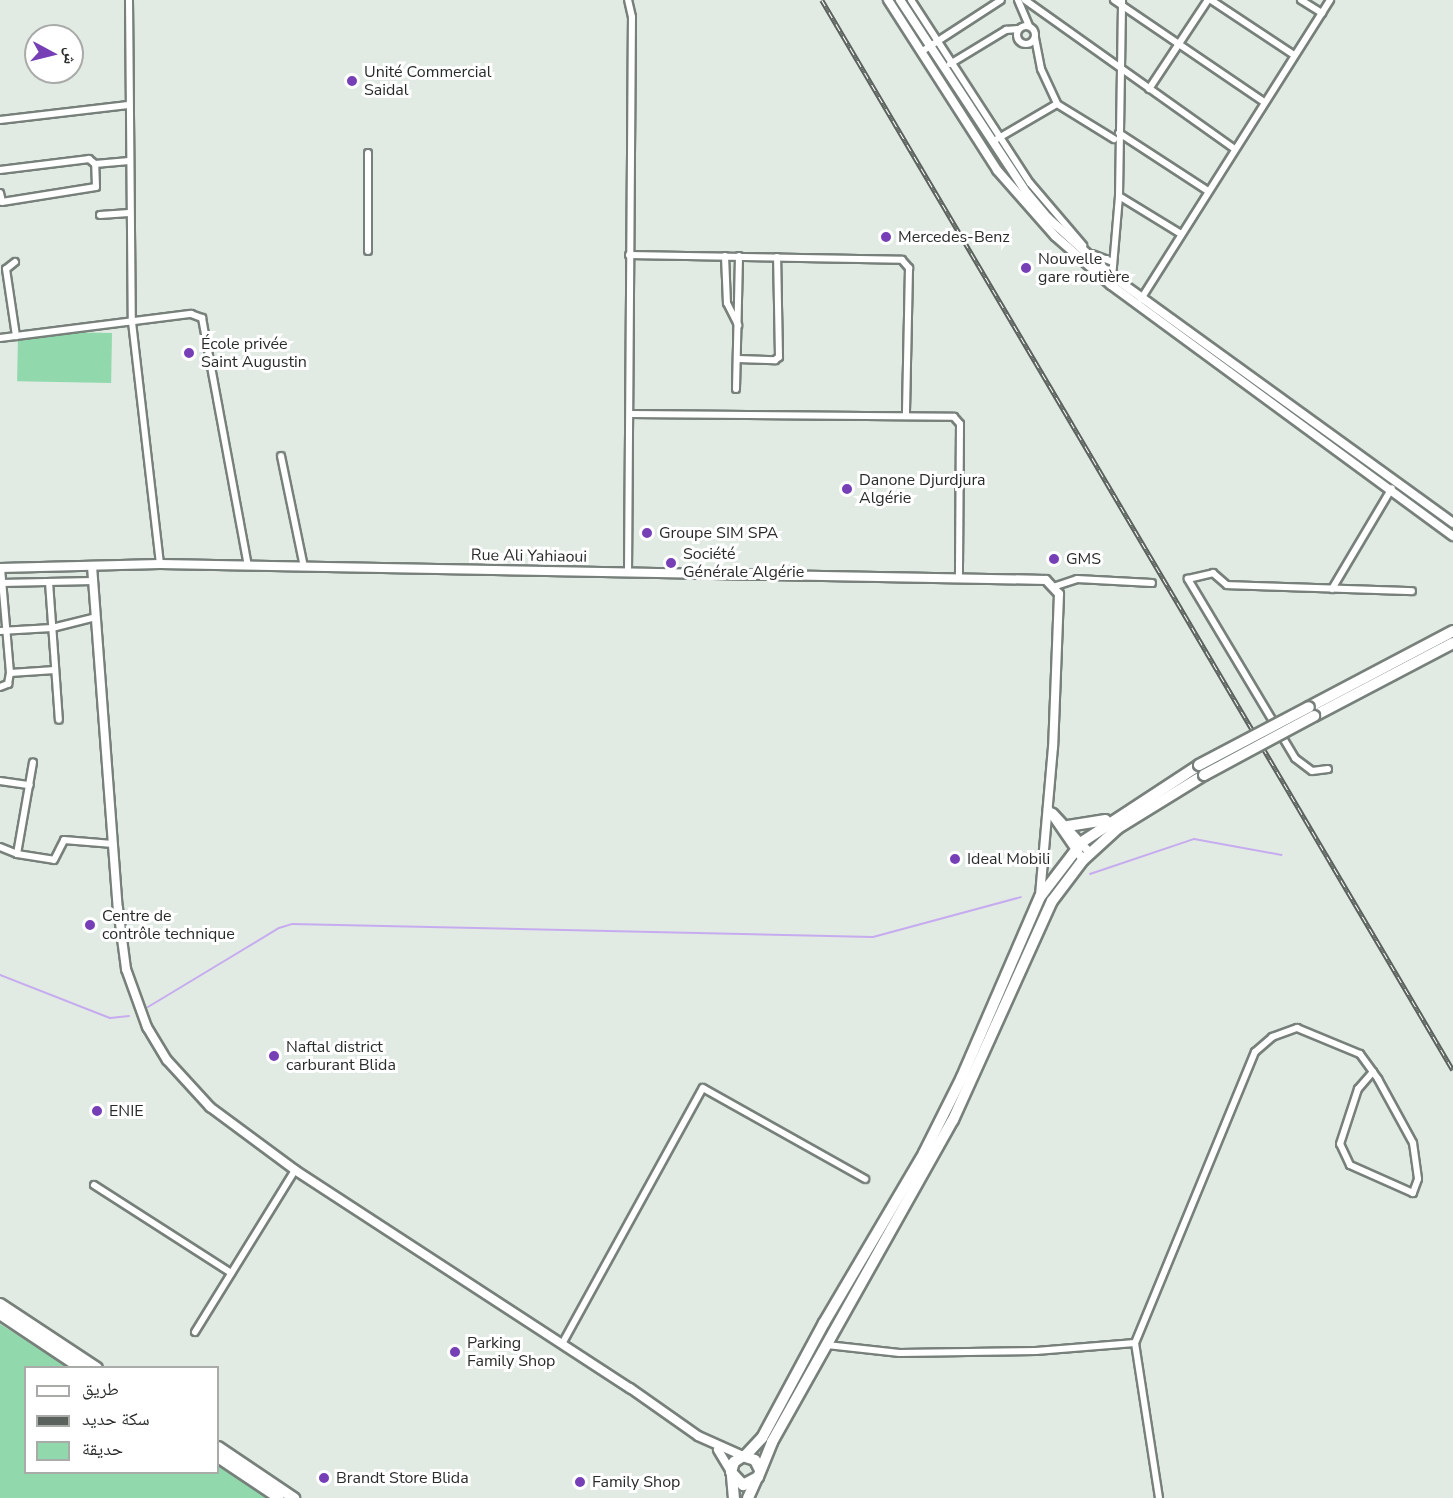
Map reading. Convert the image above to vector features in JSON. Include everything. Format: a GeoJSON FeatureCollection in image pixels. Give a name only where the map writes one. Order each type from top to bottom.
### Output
{"type":"FeatureCollection","features":[{"type":"Feature","properties":{"kind":"highway"},"geometry":{"type":"LineString","coordinates":[[734,1498],[732,1474],[734,1462],[744,1456],[762,1438],[824,1323],[924,1153],[962,1077],[1040,897],[1078,846],[1115,817],[1312,711],[1453,631]]}},
{"type":"Feature","properties":{"kind":"highway"},"geometry":{"type":"LineString","coordinates":[[1312,711],[1453,643]]}},
{"type":"Feature","properties":{"kind":"highway"},"geometry":{"type":"LineString","coordinates":[[748,1498],[827,1346],[953,1120],[1052,902],[1087,856],[1118,828],[1202,770]]}},
{"type":"Feature","properties":{"kind":"highway"},"geometry":{"type":"LineString","coordinates":[[1068,826],[1088,825],[1115,817]]}},
{"type":"Feature","properties":{"kind":"highway"},"geometry":{"type":"LineString","coordinates":[[0,1304],[94,1366]]}},
{"type":"Feature","properties":{"kind":"highway"},"geometry":{"type":"LineString","coordinates":[[0,1314],[78,1366]]}},
{"type":"Feature","properties":{"kind":"highway"},"geometry":{"type":"LineString","coordinates":[[219,1448],[294,1498]]}},
{"type":"Feature","properties":{"kind":"highway"},"geometry":{"type":"LineString","coordinates":[[744,1456],[755,1460],[758,1475]]}},
{"type":"Feature","properties":{"kind":"highway"},"geometry":{"type":"LineString","coordinates":[[219,1459],[279,1498]]}},
{"type":"Feature","properties":{"kind":"highway"},"geometry":{"type":"LineString","coordinates":[[732,1474],[743,1485],[758,1475]]}},
{"type":"Feature","properties":{"kind":"main road"},"geometry":{"type":"LineString","coordinates":[[888,0],[1026,207],[1111,281],[1393,486],[1453,536]]}},
{"type":"Feature","properties":{"kind":"main road"},"geometry":{"type":"LineString","coordinates":[[900,0],[933,45],[1048,218],[1111,281]]}},
{"type":"Feature","properties":{"kind":"main road"},"geometry":{"type":"LineString","coordinates":[[1393,486],[1453,523]]}},
{"type":"Feature","properties":{"kind":"main road","name":"Rue Ali Yahiaoui"},"geometry":{"type":"LineString","coordinates":[[0,567],[160,564],[1038,578],[1056,586]]}},
{"type":"Feature","properties":{"kind":"main road"},"geometry":{"type":"LineString","coordinates":[[92,566],[113,844],[126,969],[147,1027],[167,1060],[198,1096],[295,1170],[715,1447],[744,1456]]}},
{"type":"Feature","properties":{"kind":"main road"},"geometry":{"type":"LineString","coordinates":[[1040,897],[1048,809],[1059,594],[1056,586]]}},
{"type":"Feature","properties":{"kind":"main road"},"geometry":{"type":"LineString","coordinates":[[1048,809],[1068,826],[1078,846]]}},
{"type":"Feature","properties":{"kind":"main road"},"geometry":{"type":"LineString","coordinates":[[1048,809],[1087,856]]}},
{"type":"Feature","properties":{"kind":"main road"},"geometry":{"type":"LineString","coordinates":[[715,1447],[732,1474]]}},
{"type":"Feature","properties":{"kind":"street"},"geometry":{"type":"LineString","coordinates":[[129,0],[129,213],[132,322],[160,564]]}},
{"type":"Feature","properties":{"kind":"street"},"geometry":{"type":"LineString","coordinates":[[628,0],[632,17],[628,573]]}},
{"type":"Feature","properties":{"kind":"street"},"geometry":{"type":"LineString","coordinates":[[911,0],[933,45],[950,64],[995,140],[1051,211],[1087,250],[1113,262]]}},
{"type":"Feature","properties":{"kind":"street"},"geometry":{"type":"LineString","coordinates":[[921,52],[1001,0]]}},
{"type":"Feature","properties":{"kind":"street"},"geometry":{"type":"LineString","coordinates":[[1018,0],[1035,38],[1041,69],[1056,104],[1114,139]]}},
{"type":"Feature","properties":{"kind":"street"},"geometry":{"type":"LineString","coordinates":[[1025,0],[1235,149]]}},
{"type":"Feature","properties":{"kind":"street"},"geometry":{"type":"LineString","coordinates":[[1114,0],[1122,2],[1264,102]]}},
{"type":"Feature","properties":{"kind":"street"},"geometry":{"type":"LineString","coordinates":[[1149,89],[1209,0],[1294,55]]}},
{"type":"Feature","properties":{"kind":"street"},"geometry":{"type":"LineString","coordinates":[[1301,0],[1322,13]]}},
{"type":"Feature","properties":{"kind":"street"},"geometry":{"type":"LineString","coordinates":[[1140,301],[1330,0]]}},
{"type":"Feature","properties":{"kind":"street"},"geometry":{"type":"LineString","coordinates":[[1111,281],[1119,196],[1119,65],[1122,2]]}},
{"type":"Feature","properties":{"kind":"street"},"geometry":{"type":"LineString","coordinates":[[950,64],[1006,30],[1029,26]]}},
{"type":"Feature","properties":{"kind":"street"},"geometry":{"type":"LineString","coordinates":[[1018,29],[1017,36],[1022,43],[1035,38]]}},
{"type":"Feature","properties":{"kind":"street"},"geometry":{"type":"LineString","coordinates":[[995,140],[1056,104]]}},
{"type":"Feature","properties":{"kind":"street"},"geometry":{"type":"LineString","coordinates":[[0,120],[128,105]]}},
{"type":"Feature","properties":{"kind":"street"},"geometry":{"type":"LineString","coordinates":[[1119,133],[1208,191]]}},
{"type":"Feature","properties":{"kind":"street"},"geometry":{"type":"LineString","coordinates":[[368,153],[368,251]]}},
{"type":"Feature","properties":{"kind":"street"},"geometry":{"type":"LineString","coordinates":[[0,170],[90,159],[94,164],[96,187],[2,202],[0,193]]}},
{"type":"Feature","properties":{"kind":"street"},"geometry":{"type":"LineString","coordinates":[[94,164],[129,161]]}},
{"type":"Feature","properties":{"kind":"street"},"geometry":{"type":"LineString","coordinates":[[1119,196],[1181,234]]}},
{"type":"Feature","properties":{"kind":"street"},"geometry":{"type":"LineString","coordinates":[[100,215],[129,213]]}},
{"type":"Feature","properties":{"kind":"street"},"geometry":{"type":"LineString","coordinates":[[629,255],[893,258],[906,262],[909,268],[906,414]]}},
{"type":"Feature","properties":{"kind":"street"},"geometry":{"type":"LineString","coordinates":[[725,256],[727,303],[738,326]]}},
{"type":"Feature","properties":{"kind":"street"},"geometry":{"type":"LineString","coordinates":[[736,389],[739,256]]}},
{"type":"Feature","properties":{"kind":"street"},"geometry":{"type":"LineString","coordinates":[[738,359],[775,360],[779,357],[777,257]]}},
{"type":"Feature","properties":{"kind":"street"},"geometry":{"type":"LineString","coordinates":[[15,262],[6,269],[16,336]]}},
{"type":"Feature","properties":{"kind":"street"},"geometry":{"type":"LineString","coordinates":[[0,338],[191,314],[198,315],[205,324],[248,566]]}},
{"type":"Feature","properties":{"kind":"street"},"geometry":{"type":"LineString","coordinates":[[630,414],[906,414],[954,417],[960,424],[959,577]]}},
{"type":"Feature","properties":{"kind":"street"},"geometry":{"type":"LineString","coordinates":[[281,456],[304,567]]}},
{"type":"Feature","properties":{"kind":"street"},"geometry":{"type":"LineString","coordinates":[[1332,589],[1393,486]]}},
{"type":"Feature","properties":{"kind":"street"},"geometry":{"type":"LineString","coordinates":[[0,567],[3,631],[10,673],[8,684],[0,687]]}},
{"type":"Feature","properties":{"kind":"street"},"geometry":{"type":"LineString","coordinates":[[1328,769],[1312,771],[1295,758],[1188,579],[1213,573],[1227,585],[1412,591]]}},
{"type":"Feature","properties":{"kind":"street"},"geometry":{"type":"LineString","coordinates":[[1056,586],[1077,579],[1152,583]]}},
{"type":"Feature","properties":{"kind":"street"},"geometry":{"type":"LineString","coordinates":[[1,583],[93,581]]}},
{"type":"Feature","properties":{"kind":"street"},"geometry":{"type":"LineString","coordinates":[[49,582],[59,720]]}},
{"type":"Feature","properties":{"kind":"street"},"geometry":{"type":"LineString","coordinates":[[3,631],[52,628],[96,617]]}},
{"type":"Feature","properties":{"kind":"street"},"geometry":{"type":"LineString","coordinates":[[10,673],[56,670]]}},
{"type":"Feature","properties":{"kind":"street"},"geometry":{"type":"LineString","coordinates":[[17,854],[33,762]]}},
{"type":"Feature","properties":{"kind":"street"},"geometry":{"type":"LineString","coordinates":[[0,782],[30,785]]}},
{"type":"Feature","properties":{"kind":"street"},"geometry":{"type":"LineString","coordinates":[[0,847],[17,854],[54,860],[64,840],[113,844]]}},
{"type":"Feature","properties":{"kind":"street"},"geometry":{"type":"LineString","coordinates":[[1159,1498],[1135,1343],[1255,1052],[1272,1037],[1297,1028],[1360,1054],[1373,1072],[1413,1143],[1418,1179],[1413,1193],[1350,1165],[1340,1144],[1358,1089],[1373,1072]]}},
{"type":"Feature","properties":{"kind":"street"},"geometry":{"type":"LineString","coordinates":[[562,1344],[703,1088],[865,1179]]}},
{"type":"Feature","properties":{"kind":"street"},"geometry":{"type":"LineString","coordinates":[[195,1332],[295,1170]]}},
{"type":"Feature","properties":{"kind":"street"},"geometry":{"type":"LineString","coordinates":[[94,1185],[231,1273]]}},
{"type":"Feature","properties":{"kind":"street"},"geometry":{"type":"LineString","coordinates":[[827,1346],[900,1353],[1036,1351],[1135,1343]]}},
{"type":"Feature","properties":{"kind":"green space"},"geometry":{"type":"Polygon","coordinates":[[[18,331],[112,333],[111,383],[17,381],[18,331]]]}},
{"type":"Feature","properties":{"kind":"green space"},"geometry":{"type":"Polygon","coordinates":[[[0,1324],[66,1366],[24,1366],[24,1474],[219,1474],[219,1465],[269,1498],[0,1498],[0,1324]]]}},
{"type":"Feature","properties":{"kind":"waterway"},"geometry":{"type":"LineString","coordinates":[[1090,874],[1194,839],[1282,855]]}},
{"type":"Feature","properties":{"kind":"waterway"},"geometry":{"type":"LineString","coordinates":[[148,1007],[279,928],[292,924],[873,937],[1021,897]]}},
{"type":"Feature","properties":{"kind":"waterway"},"geometry":{"type":"LineString","coordinates":[[0,975],[110,1018],[129,1016]]}},
{"type":"Feature","properties":{"kind":"railway"},"geometry":{"type":"LineString","coordinates":[[822,0],[1453,1070]]}},
{"type":"Feature","properties":{"kind":"place","name":"Unité Commercial Saidal"},"geometry":{"type":"Point","coordinates":[352,81]}},
{"type":"Feature","properties":{"kind":"place","name":"Mercedes-Benz"},"geometry":{"type":"Point","coordinates":[886,237]}},
{"type":"Feature","properties":{"kind":"place","name":"Nouvelle gare routière"},"geometry":{"type":"Point","coordinates":[1026,268]}},
{"type":"Feature","properties":{"kind":"place","name":"École privée Saint Augustin"},"geometry":{"type":"Point","coordinates":[189,353]}},
{"type":"Feature","properties":{"kind":"place","name":"Danone Djurdjura Algérie"},"geometry":{"type":"Point","coordinates":[847,489]}},
{"type":"Feature","properties":{"kind":"place","name":"Groupe SIM SPA"},"geometry":{"type":"Point","coordinates":[647,533]}},
{"type":"Feature","properties":{"kind":"place","name":"GMS"},"geometry":{"type":"Point","coordinates":[1054,559]}},
{"type":"Feature","properties":{"kind":"place","name":"Société Générale Algérie"},"geometry":{"type":"Point","coordinates":[671,563]}},
{"type":"Feature","properties":{"kind":"place","name":"Ideal Mobili"},"geometry":{"type":"Point","coordinates":[955,859]}},
{"type":"Feature","properties":{"kind":"place","name":"Centre de contrôle technique"},"geometry":{"type":"Point","coordinates":[90,925]}},
{"type":"Feature","properties":{"kind":"place","name":"Naftal district carburant Blida"},"geometry":{"type":"Point","coordinates":[274,1056]}},
{"type":"Feature","properties":{"kind":"place","name":"ENIE"},"geometry":{"type":"Point","coordinates":[97,1111]}},
{"type":"Feature","properties":{"kind":"place","name":"Parking Family Shop"},"geometry":{"type":"Point","coordinates":[455,1352]}},
{"type":"Feature","properties":{"kind":"place","name":"Brandt Store Blida"},"geometry":{"type":"Point","coordinates":[324,1478]}},
{"type":"Feature","properties":{"kind":"place","name":"Family Shop"},"geometry":{"type":"Point","coordinates":[580,1482]}}]}
